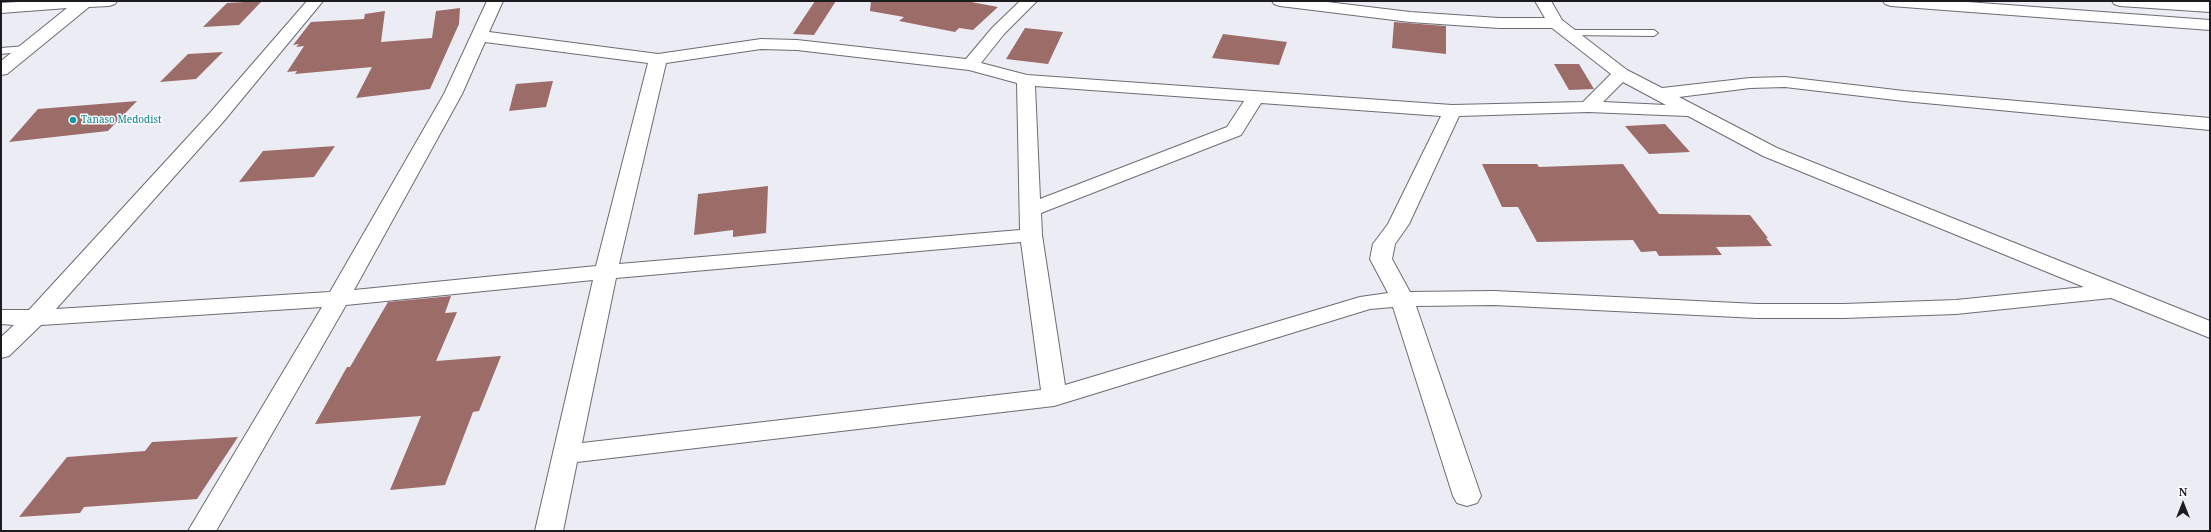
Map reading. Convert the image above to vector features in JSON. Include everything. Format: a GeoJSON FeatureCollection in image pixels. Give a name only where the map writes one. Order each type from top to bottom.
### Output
{"type":"FeatureCollection","features":[{"type":"Feature","properties":{"kind":"street"},"geometry":{"type":"LineString","coordinates":[[1,8],[109,1]]}},
{"type":"Feature","properties":{"kind":"street"},"geometry":{"type":"LineString","coordinates":[[1,350],[35,318],[216,118],[315,1]]}},
{"type":"Feature","properties":{"kind":"street"},"geometry":{"type":"LineString","coordinates":[[202,531],[338,299],[453,94],[495,1]]}},
{"type":"Feature","properties":{"kind":"street"},"geometry":{"type":"LineString","coordinates":[[1280,1],[1410,17],[1562,28]]}},
{"type":"Feature","properties":{"kind":"street"},"geometry":{"type":"LineString","coordinates":[[1543,1],[1562,28],[1621,74],[1777,155],[2210,330]]}},
{"type":"Feature","properties":{"kind":"street"},"geometry":{"type":"LineString","coordinates":[[1891,1],[2210,25]]}},
{"type":"Feature","properties":{"kind":"street"},"geometry":{"type":"LineString","coordinates":[[2120,1],[2210,7]]}},
{"type":"Feature","properties":{"kind":"street"},"geometry":{"type":"LineString","coordinates":[[1,70],[84,3]]}},
{"type":"Feature","properties":{"kind":"street"},"geometry":{"type":"LineString","coordinates":[[970,65],[1018,4]]}},
{"type":"Feature","properties":{"kind":"street"},"geometry":{"type":"LineString","coordinates":[[479,36],[658,59],[768,44],[797,45],[970,65],[1026,80],[1256,98],[1452,111],[1588,107],[1690,111]]}},
{"type":"Feature","properties":{"kind":"street"},"geometry":{"type":"LineString","coordinates":[[550,531],[606,272],[658,59]]}},
{"type":"Feature","properties":{"kind":"street"},"geometry":{"type":"LineString","coordinates":[[1588,107],[1621,74]]}},
{"type":"Feature","properties":{"kind":"street"},"geometry":{"type":"LineString","coordinates":[[1026,80],[1031,235],[1054,397]]}},
{"type":"Feature","properties":{"kind":"street"},"geometry":{"type":"LineString","coordinates":[[1659,94],[1750,83],[1785,82],[1911,96],[2210,124]]}},
{"type":"Feature","properties":{"kind":"street"},"geometry":{"type":"LineString","coordinates":[[1030,210],[1234,131],[1256,98]]}},
{"type":"Feature","properties":{"kind":"street"},"geometry":{"type":"LineString","coordinates":[[1452,111],[1398,224],[1384,244],[1381,259],[1402,299],[1467,496]]}},
{"type":"Feature","properties":{"kind":"street"},"geometry":{"type":"LineString","coordinates":[[1,317],[35,318],[338,299],[606,272],[1031,235]]}},
{"type":"Feature","properties":{"kind":"street"},"geometry":{"type":"LineString","coordinates":[[566,454],[1054,397],[1368,302],[1402,299],[1494,298],[1757,311],[1828,311],[1956,307],[2114,291]]}},
{"type":"Feature","properties":{"kind":"lane"},"geometry":{"type":"LineString","coordinates":[[1562,28],[1654,33]]}},
{"type":"Feature","properties":{"kind":"lane"},"geometry":{"type":"LineString","coordinates":[[1,51],[26,50]]}},
{"type":"Feature","properties":{"kind":"building"},"geometry":{"type":"Polygon","coordinates":[[[262,1],[239,25],[203,27],[227,3],[262,1]]]}},
{"type":"Feature","properties":{"kind":"building"},"geometry":{"type":"Polygon","coordinates":[[[815,1],[836,1],[814,35],[793,34],[815,1]]]}},
{"type":"Feature","properties":{"kind":"building"},"geometry":{"type":"Polygon","coordinates":[[[871,1],[966,1],[998,7],[973,30],[959,28],[955,32],[899,21],[904,17],[870,11],[871,1]]]}},
{"type":"Feature","properties":{"kind":"building"},"geometry":{"type":"Polygon","coordinates":[[[460,8],[459,24],[430,89],[356,98],[372,67],[295,74],[297,71],[287,72],[304,46],[296,47],[299,44],[293,45],[311,22],[364,19],[365,14],[385,11],[381,42],[432,38],[436,11],[460,8]]]}},
{"type":"Feature","properties":{"kind":"building"},"geometry":{"type":"Polygon","coordinates":[[[1394,22],[1446,26],[1446,54],[1392,48],[1394,22]]]}},
{"type":"Feature","properties":{"kind":"building"},"geometry":{"type":"Polygon","coordinates":[[[1025,28],[1063,32],[1048,64],[1006,59],[1025,28]]]}},
{"type":"Feature","properties":{"kind":"building"},"geometry":{"type":"Polygon","coordinates":[[[1223,34],[1287,42],[1279,65],[1212,58],[1223,34]]]}},
{"type":"Feature","properties":{"kind":"building"},"geometry":{"type":"Polygon","coordinates":[[[223,52],[196,79],[160,82],[188,54],[223,52]]]}},
{"type":"Feature","properties":{"kind":"building"},"geometry":{"type":"Polygon","coordinates":[[[1554,64],[1579,64],[1594,89],[1569,90],[1554,64]]]}},
{"type":"Feature","properties":{"kind":"building"},"geometry":{"type":"Polygon","coordinates":[[[553,81],[546,107],[509,111],[516,84],[553,81]]]}},
{"type":"Feature","properties":{"kind":"building","name":"Tanaso Medodist"},"geometry":{"type":"Polygon","coordinates":[[[137,101],[108,131],[9,142],[38,109],[137,101]]]}},
{"type":"Feature","properties":{"kind":"building"},"geometry":{"type":"Polygon","coordinates":[[[1665,124],[1690,152],[1649,154],[1625,126],[1665,124]]]}},
{"type":"Feature","properties":{"kind":"building"},"geometry":{"type":"Polygon","coordinates":[[[335,146],[314,177],[239,182],[263,151],[335,146]]]}},
{"type":"Feature","properties":{"kind":"building"},"geometry":{"type":"Polygon","coordinates":[[[1482,164],[1537,164],[1539,167],[1623,164],[1659,214],[1750,215],[1768,238],[1766,238],[1772,246],[1716,247],[1722,255],[1659,256],[1656,251],[1641,252],[1633,240],[1537,242],[1518,207],[1502,207],[1482,164]]]}},
{"type":"Feature","properties":{"kind":"building"},"geometry":{"type":"Polygon","coordinates":[[[768,186],[766,233],[733,237],[733,230],[694,235],[698,194],[768,186]]]}},
{"type":"Feature","properties":{"kind":"building"},"geometry":{"type":"Polygon","coordinates":[[[451,296],[445,313],[457,312],[436,361],[501,356],[479,411],[473,412],[445,485],[390,490],[421,416],[315,424],[347,367],[350,367],[388,302],[451,296]]]}},
{"type":"Feature","properties":{"kind":"building"},"geometry":{"type":"Polygon","coordinates":[[[238,437],[197,499],[84,507],[80,513],[19,517],[67,457],[145,451],[152,442],[238,437]]]}},
{"type":"Feature","properties":{"kind":"place","name":"Tanaso Medodist"},"geometry":{"type":"Point","coordinates":[73,120]}}]}
